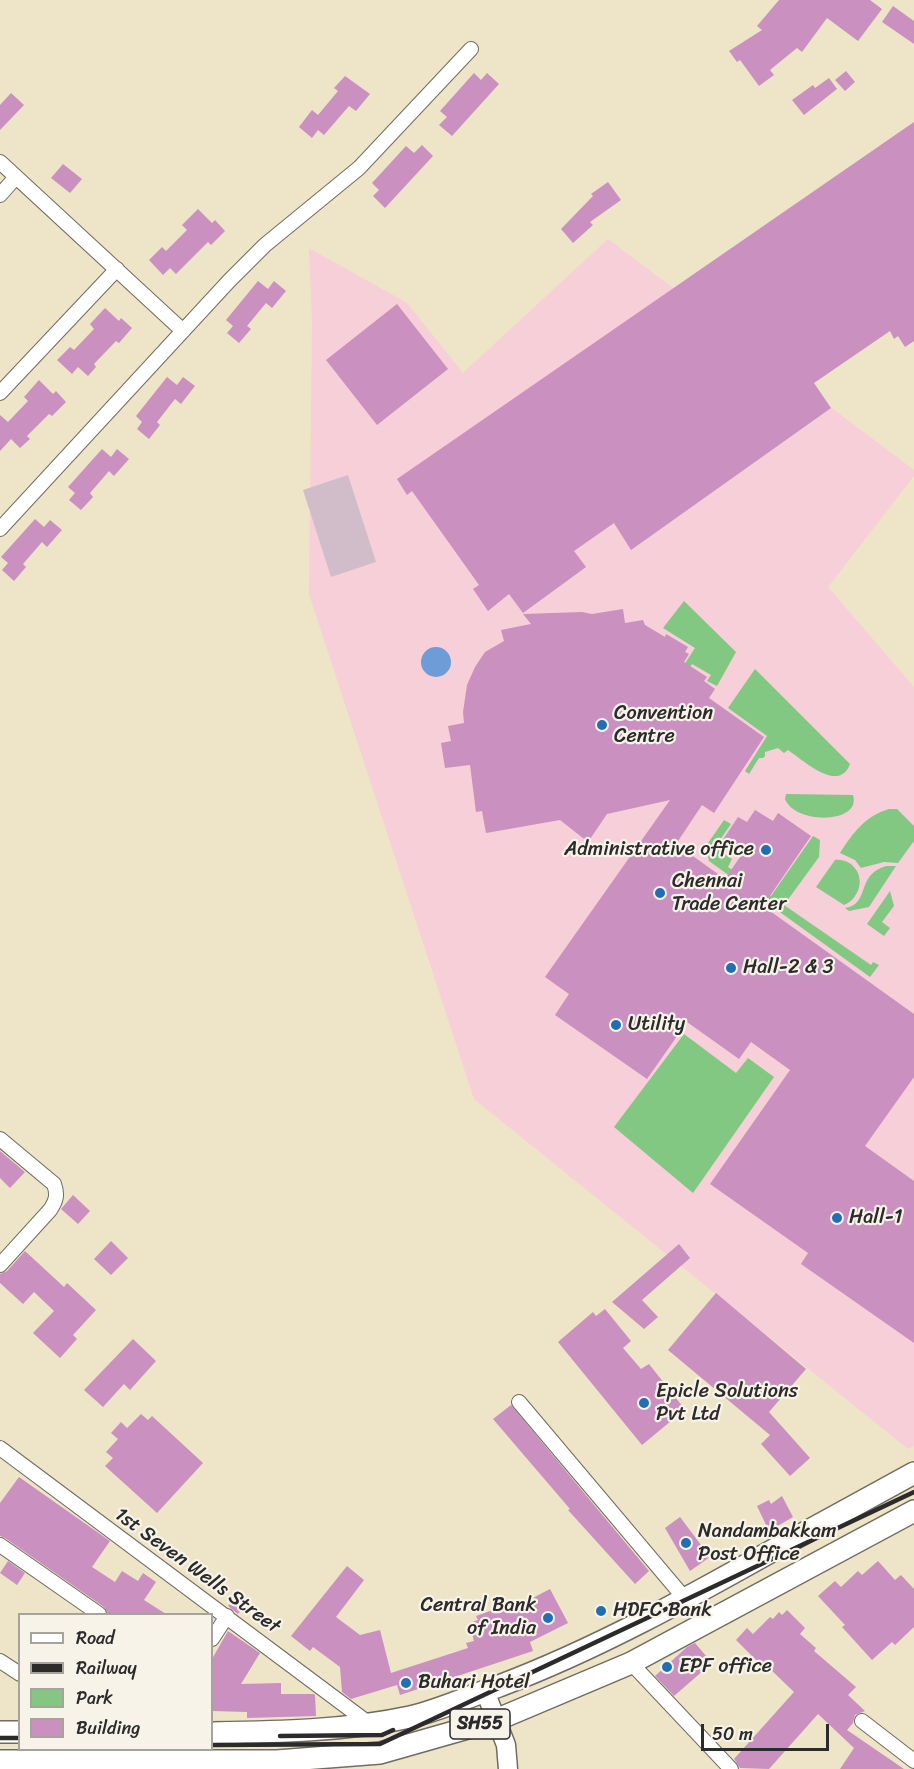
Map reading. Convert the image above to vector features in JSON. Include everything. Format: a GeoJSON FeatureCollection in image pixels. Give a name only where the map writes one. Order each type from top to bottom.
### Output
{"type":"FeatureCollection","features":[{"type":"Feature","properties":{"kind":"main road","name":"SH55"},"geometry":{"type":"LineString","coordinates":[[213,1733],[269,1732],[371,1725],[413,1716],[485,1691],[599,1644],[686,1600],[914,1473]]}},
{"type":"Feature","properties":{"kind":"main road","name":"SH55"},"geometry":{"type":"LineString","coordinates":[[0,1761],[277,1761],[380,1753],[496,1720],[631,1663],[914,1511]]}},
{"type":"Feature","properties":{"kind":"main road"},"geometry":{"type":"LineString","coordinates":[[734,1573],[748,1601]]}},
{"type":"Feature","properties":{"kind":"main road"},"geometry":{"type":"LineString","coordinates":[[485,1691],[512,1766]]}},
{"type":"Feature","properties":{"kind":"main road"},"geometry":{"type":"LineString","coordinates":[[0,1732],[18,1732]]}},
{"type":"Feature","properties":{"kind":"street"},"geometry":{"type":"LineString","coordinates":[[0,529],[229,281],[265,245],[359,168],[471,49]]}},
{"type":"Feature","properties":{"kind":"street"},"geometry":{"type":"LineString","coordinates":[[0,162],[183,330]]}},
{"type":"Feature","properties":{"kind":"street"},"geometry":{"type":"LineString","coordinates":[[0,195],[16,177]]}},
{"type":"Feature","properties":{"kind":"street"},"geometry":{"type":"LineString","coordinates":[[0,393],[117,269]]}},
{"type":"Feature","properties":{"kind":"street"},"geometry":{"type":"LineString","coordinates":[[0,1139],[54,1184],[57,1193],[56,1202],[50,1210],[0,1265]]}},
{"type":"Feature","properties":{"kind":"street"},"geometry":{"type":"LineString","coordinates":[[519,1402],[686,1600]]}},
{"type":"Feature","properties":{"kind":"street","name":"1st Seven Wells Street"},"geometry":{"type":"LineString","coordinates":[[0,1448],[371,1725]]}},
{"type":"Feature","properties":{"kind":"street"},"geometry":{"type":"LineString","coordinates":[[0,1545],[98,1613]]}},
{"type":"Feature","properties":{"kind":"street"},"geometry":{"type":"LineString","coordinates":[[213,1637],[227,1616]]}},
{"type":"Feature","properties":{"kind":"street"},"geometry":{"type":"LineString","coordinates":[[0,1660],[18,1673]]}},
{"type":"Feature","properties":{"kind":"street"},"geometry":{"type":"LineString","coordinates":[[631,1663],[731,1769]]}},
{"type":"Feature","properties":{"kind":"street"},"geometry":{"type":"LineString","coordinates":[[862,1721],[914,1761]]}},
{"type":"Feature","properties":{"kind":"shaded area","name":"Chennai Trade Center"},"geometry":{"type":"Polygon","coordinates":[[[608,239],[914,470],[914,476],[828,587],[914,687],[914,1446],[908,1449],[474,1099],[309,594],[312,321],[309,248],[407,303],[463,373],[608,239]]]}},
{"type":"Feature","properties":{"kind":"shaded area"},"geometry":{"type":"Polygon","coordinates":[[[348,475],[376,562],[331,577],[303,490],[348,475]]]}},
{"type":"Feature","properties":{"kind":"green space"},"geometry":{"type":"Polygon","coordinates":[[[684,601],[736,652],[717,686],[707,681],[711,675],[692,664],[689,669],[684,665],[695,648],[663,628],[684,601]]]}},
{"type":"Feature","properties":{"kind":"green space"},"geometry":{"type":"Polygon","coordinates":[[[755,669],[850,764],[845,772],[838,776],[820,772],[788,750],[784,753],[778,748],[765,752],[765,756],[759,758],[749,774],[745,771],[767,736],[728,708],[755,669]]]}},
{"type":"Feature","properties":{"kind":"green space"},"geometry":{"type":"Polygon","coordinates":[[[786,794],[853,795],[853,805],[848,812],[838,816],[813,817],[791,807],[785,799],[786,794]]]}},
{"type":"Feature","properties":{"kind":"green space"},"geometry":{"type":"Polygon","coordinates":[[[889,809],[897,809],[914,826],[914,841],[898,863],[884,862],[861,868],[855,860],[840,853],[866,821],[889,809]]]}},
{"type":"Feature","properties":{"kind":"green space"},"geometry":{"type":"Polygon","coordinates":[[[724,820],[731,824],[715,847],[732,859],[728,867],[771,896],[813,836],[820,840],[819,857],[784,905],[871,965],[873,962],[879,965],[870,977],[709,861],[706,846],[724,820]]]}},
{"type":"Feature","properties":{"kind":"green space"},"geometry":{"type":"Polygon","coordinates":[[[835,860],[842,860],[853,866],[859,877],[858,890],[853,899],[844,905],[816,887],[835,860]]]}},
{"type":"Feature","properties":{"kind":"green space"},"geometry":{"type":"Polygon","coordinates":[[[886,866],[896,866],[869,907],[849,911],[845,908],[858,901],[870,876],[876,870],[886,866]]]}},
{"type":"Feature","properties":{"kind":"green space"},"geometry":{"type":"Polygon","coordinates":[[[890,891],[894,906],[882,922],[890,928],[884,936],[867,924],[890,891]]]}},
{"type":"Feature","properties":{"kind":"green space"},"geometry":{"type":"Polygon","coordinates":[[[684,1034],[736,1073],[748,1058],[774,1077],[693,1193],[614,1127],[684,1034]]]}},
{"type":"Feature","properties":{"kind":"water"},"geometry":{"type":"Polygon","coordinates":[[[436,647],[447,651],[451,662],[447,673],[436,677],[425,673],[421,662],[425,651],[436,647]]]}},
{"type":"Feature","properties":{"kind":"building"},"geometry":{"type":"Polygon","coordinates":[[[779,0],[870,0],[882,9],[858,41],[827,18],[802,52],[797,48],[770,70],[774,75],[759,86],[740,60],[737,62],[729,51],[762,30],[757,26],[779,0]]]}},
{"type":"Feature","properties":{"kind":"building"},"geometry":{"type":"Polygon","coordinates":[[[893,6],[914,21],[914,44],[882,22],[893,6]]]}},
{"type":"Feature","properties":{"kind":"building"},"geometry":{"type":"Polygon","coordinates":[[[846,71],[855,82],[845,91],[835,80],[846,71]]]}},
{"type":"Feature","properties":{"kind":"building"},"geometry":{"type":"Polygon","coordinates":[[[474,73],[481,80],[487,73],[499,84],[452,136],[439,125],[447,117],[440,111],[474,73]]]}},
{"type":"Feature","properties":{"kind":"building"},"geometry":{"type":"Polygon","coordinates":[[[345,76],[370,94],[356,111],[349,106],[324,135],[318,130],[312,138],[299,127],[312,110],[318,115],[338,91],[334,88],[345,76]]]}},
{"type":"Feature","properties":{"kind":"building"},"geometry":{"type":"Polygon","coordinates":[[[829,78],[837,89],[804,115],[792,100],[813,85],[815,88],[829,78]]]}},
{"type":"Feature","properties":{"kind":"building"},"geometry":{"type":"Polygon","coordinates":[[[11,93],[24,105],[0,130],[0,105],[11,93]]]}},
{"type":"Feature","properties":{"kind":"building"},"geometry":{"type":"Polygon","coordinates":[[[914,122],[914,341],[905,347],[898,336],[894,339],[890,331],[814,383],[831,408],[631,550],[614,523],[574,551],[586,567],[523,613],[509,594],[488,611],[473,589],[479,585],[412,491],[407,495],[397,479],[914,122]]]}},
{"type":"Feature","properties":{"kind":"building"},"geometry":{"type":"Polygon","coordinates":[[[422,145],[433,156],[385,208],[373,196],[379,190],[372,183],[406,146],[414,153],[422,145]]]}},
{"type":"Feature","properties":{"kind":"building"},"geometry":{"type":"Polygon","coordinates":[[[63,164],[82,179],[70,193],[51,178],[63,164]]]}},
{"type":"Feature","properties":{"kind":"building"},"geometry":{"type":"Polygon","coordinates":[[[608,182],[621,200],[590,222],[593,225],[573,243],[561,229],[593,196],[591,194],[608,182]]]}},
{"type":"Feature","properties":{"kind":"building"},"geometry":{"type":"Polygon","coordinates":[[[198,209],[212,223],[215,220],[225,231],[211,245],[208,242],[176,274],[170,268],[163,275],[149,260],[162,247],[166,251],[187,230],[182,225],[198,209]]]}},
{"type":"Feature","properties":{"kind":"building"},"geometry":{"type":"Polygon","coordinates":[[[258,281],[268,289],[274,281],[286,291],[272,308],[266,303],[247,326],[251,329],[239,343],[227,333],[233,326],[226,320],[258,281]]]}},
{"type":"Feature","properties":{"kind":"building"},"geometry":{"type":"Polygon","coordinates":[[[397,304],[448,369],[377,425],[326,360],[397,304]]]}},
{"type":"Feature","properties":{"kind":"building"},"geometry":{"type":"Polygon","coordinates":[[[105,308],[119,321],[121,318],[132,328],[119,343],[116,341],[94,364],[96,367],[88,376],[78,367],[72,374],[57,360],[70,347],[74,350],[94,329],[90,324],[105,308]]]}},
{"type":"Feature","properties":{"kind":"building"},"geometry":{"type":"Polygon","coordinates":[[[167,377],[177,385],[183,377],[195,386],[181,404],[175,399],[157,422],[160,425],[149,439],[137,429],[142,422],[136,416],[167,377]]]}},
{"type":"Feature","properties":{"kind":"building"},"geometry":{"type":"Polygon","coordinates":[[[39,380],[53,394],[56,391],[66,402],[52,416],[49,414],[27,436],[30,439],[20,448],[11,439],[0,451],[0,415],[8,422],[28,401],[24,397],[39,380]]]}},
{"type":"Feature","properties":{"kind":"building"},"geometry":{"type":"Polygon","coordinates":[[[102,449],[111,457],[117,449],[129,459],[114,476],[109,471],[90,493],[93,497],[81,510],[69,500],[75,493],[68,487],[102,449]]]}},
{"type":"Feature","properties":{"kind":"building"},"geometry":{"type":"Polygon","coordinates":[[[35,519],[44,527],[50,520],[62,530],[47,547],[42,542],[23,564],[26,567],[14,581],[2,570],[8,563],[1,557],[35,519]]]}},
{"type":"Feature","properties":{"kind":"building"},"geometry":{"type":"Polygon","coordinates":[[[623,609],[625,623],[643,620],[645,625],[665,637],[666,634],[688,647],[685,652],[689,654],[684,662],[707,677],[704,681],[715,689],[709,698],[764,737],[714,813],[702,805],[676,844],[725,879],[740,857],[720,844],[738,817],[747,822],[755,810],[773,821],[778,813],[811,836],[763,906],[914,1014],[914,1077],[865,1146],[914,1181],[914,1343],[801,1264],[808,1253],[710,1184],[790,1070],[751,1042],[739,1059],[687,1022],[647,1079],[555,1015],[569,994],[545,977],[670,800],[607,814],[588,842],[560,820],[486,833],[482,811],[476,812],[470,765],[445,768],[441,743],[451,741],[448,726],[464,723],[463,712],[467,685],[485,652],[504,641],[501,630],[531,624],[523,614],[582,612],[592,614],[623,609]]]}},
{"type":"Feature","properties":{"kind":"building"},"geometry":{"type":"Polygon","coordinates":[[[0,1151],[25,1172],[10,1188],[0,1178],[0,1151]]]}},
{"type":"Feature","properties":{"kind":"building"},"geometry":{"type":"Polygon","coordinates":[[[73,1195],[90,1211],[78,1224],[61,1209],[73,1195]]]}},
{"type":"Feature","properties":{"kind":"building"},"geometry":{"type":"Polygon","coordinates":[[[111,1241],[128,1258],[111,1275],[94,1259],[111,1241]]]}},
{"type":"Feature","properties":{"kind":"building"},"geometry":{"type":"Polygon","coordinates":[[[679,1244],[690,1258],[642,1300],[658,1317],[644,1329],[612,1302],[679,1244]]]}},
{"type":"Feature","properties":{"kind":"building"},"geometry":{"type":"Polygon","coordinates":[[[25,1251],[64,1287],[67,1283],[96,1310],[73,1335],[77,1339],[60,1358],[33,1333],[54,1311],[34,1292],[23,1304],[0,1283],[0,1274],[7,1271],[25,1251]]]}},
{"type":"Feature","properties":{"kind":"building"},"geometry":{"type":"Polygon","coordinates":[[[716,1293],[806,1369],[769,1412],[810,1458],[790,1476],[761,1444],[770,1435],[668,1350],[716,1293]]]}},
{"type":"Feature","properties":{"kind":"building"},"geometry":{"type":"Polygon","coordinates":[[[605,1309],[631,1341],[623,1348],[641,1369],[649,1364],[683,1407],[668,1419],[671,1421],[642,1445],[558,1342],[593,1312],[596,1316],[605,1309]]]}},
{"type":"Feature","properties":{"kind":"building"},"geometry":{"type":"Polygon","coordinates":[[[133,1339],[156,1361],[130,1390],[124,1384],[103,1407],[84,1390],[133,1339]]]}},
{"type":"Feature","properties":{"kind":"building"},"geometry":{"type":"Polygon","coordinates":[[[511,1405],[649,1571],[635,1584],[568,1510],[570,1509],[493,1419],[511,1405]]]}},
{"type":"Feature","properties":{"kind":"building"},"geometry":{"type":"Polygon","coordinates":[[[141,1414],[148,1420],[152,1416],[203,1463],[157,1513],[105,1466],[113,1458],[106,1452],[118,1439],[111,1433],[121,1422],[127,1428],[141,1414]]]}},
{"type":"Feature","properties":{"kind":"building"},"geometry":{"type":"Polygon","coordinates":[[[19,1477],[110,1541],[92,1567],[115,1582],[122,1571],[138,1581],[143,1573],[156,1582],[144,1600],[164,1613],[107,1613],[104,1607],[0,1536],[0,1503],[19,1477]]]}},
{"type":"Feature","properties":{"kind":"building"},"geometry":{"type":"Polygon","coordinates":[[[782,1496],[793,1517],[769,1531],[757,1506],[769,1500],[771,1504],[782,1496]]]}},
{"type":"Feature","properties":{"kind":"building","name":"Nandambakkam Post Office"},"geometry":{"type":"Polygon","coordinates":[[[680,1517],[710,1557],[690,1571],[665,1528],[680,1517]]]}},
{"type":"Feature","properties":{"kind":"building"},"geometry":{"type":"Polygon","coordinates":[[[8,1561],[25,1573],[17,1585],[0,1573],[8,1561]]]}},
{"type":"Feature","properties":{"kind":"building"},"geometry":{"type":"Polygon","coordinates":[[[878,1561],[895,1580],[901,1575],[914,1589],[914,1627],[895,1645],[892,1642],[872,1660],[842,1627],[845,1625],[818,1596],[835,1581],[841,1587],[858,1571],[862,1575],[878,1561]]]}},
{"type":"Feature","properties":{"kind":"building"},"geometry":{"type":"Polygon","coordinates":[[[347,1566],[364,1580],[336,1617],[360,1635],[380,1630],[391,1673],[468,1648],[466,1643],[474,1641],[469,1623],[478,1620],[476,1616],[504,1606],[506,1612],[550,1589],[568,1623],[530,1642],[533,1651],[400,1695],[397,1685],[351,1699],[342,1692],[340,1667],[313,1647],[310,1651],[291,1636],[347,1566]]]}},
{"type":"Feature","properties":{"kind":"building"},"geometry":{"type":"Polygon","coordinates":[[[238,1592],[249,1600],[238,1614],[228,1606],[238,1592]]]}},
{"type":"Feature","properties":{"kind":"building"},"geometry":{"type":"Polygon","coordinates":[[[787,1610],[805,1628],[800,1634],[816,1648],[814,1651],[856,1687],[848,1695],[865,1711],[855,1715],[853,1723],[847,1730],[904,1769],[840,1769],[854,1748],[818,1714],[769,1769],[740,1768],[734,1759],[794,1692],[768,1667],[765,1669],[736,1640],[747,1628],[753,1634],[770,1617],[773,1619],[779,1612],[782,1615],[787,1610]]]}},
{"type":"Feature","properties":{"kind":"building"},"geometry":{"type":"Polygon","coordinates":[[[228,1631],[260,1653],[241,1684],[281,1683],[281,1694],[314,1694],[316,1716],[247,1718],[247,1712],[213,1711],[213,1657],[228,1631]]]}},
{"type":"Feature","properties":{"kind":"building"},"geometry":{"type":"Polygon","coordinates":[[[695,1643],[712,1663],[674,1696],[655,1676],[687,1647],[695,1643]]]}},
{"type":"Feature","properties":{"kind":"railway"},"geometry":{"type":"LineString","coordinates":[[213,1745],[380,1744],[914,1492]]}},
{"type":"Feature","properties":{"kind":"railway"},"geometry":{"type":"LineString","coordinates":[[280,1736],[382,1735],[393,1730]]}},
{"type":"Feature","properties":{"kind":"railway"},"geometry":{"type":"LineString","coordinates":[[0,1738],[18,1738]]}},
{"type":"Feature","properties":{"kind":"place","name":"Convention Centre"},"geometry":{"type":"Point","coordinates":[602,725]}},
{"type":"Feature","properties":{"kind":"place","name":"Administrative office"},"geometry":{"type":"Point","coordinates":[766,850]}},
{"type":"Feature","properties":{"kind":"place","name":"Chennai Trade Center"},"geometry":{"type":"Point","coordinates":[660,893]}},
{"type":"Feature","properties":{"kind":"place","name":"Hall-2 & 3"},"geometry":{"type":"Point","coordinates":[731,968]}},
{"type":"Feature","properties":{"kind":"place","name":"Utility"},"geometry":{"type":"Point","coordinates":[616,1025]}},
{"type":"Feature","properties":{"kind":"place","name":"Hall-1"},"geometry":{"type":"Point","coordinates":[837,1218]}},
{"type":"Feature","properties":{"kind":"place","name":"Epicle Solutions Pvt Ltd"},"geometry":{"type":"Point","coordinates":[644,1403]}},
{"type":"Feature","properties":{"kind":"place","name":"Nandambakkam Post Office"},"geometry":{"type":"Point","coordinates":[686,1543]}},
{"type":"Feature","properties":{"kind":"place","name":"HDFC Bank"},"geometry":{"type":"Point","coordinates":[601,1611]}},
{"type":"Feature","properties":{"kind":"place","name":"Central Bank of India"},"geometry":{"type":"Point","coordinates":[548,1618]}},
{"type":"Feature","properties":{"kind":"place","name":"EPF office"},"geometry":{"type":"Point","coordinates":[667,1667]}},
{"type":"Feature","properties":{"kind":"place","name":"Buhari Hotel"},"geometry":{"type":"Point","coordinates":[406,1683]}}]}
